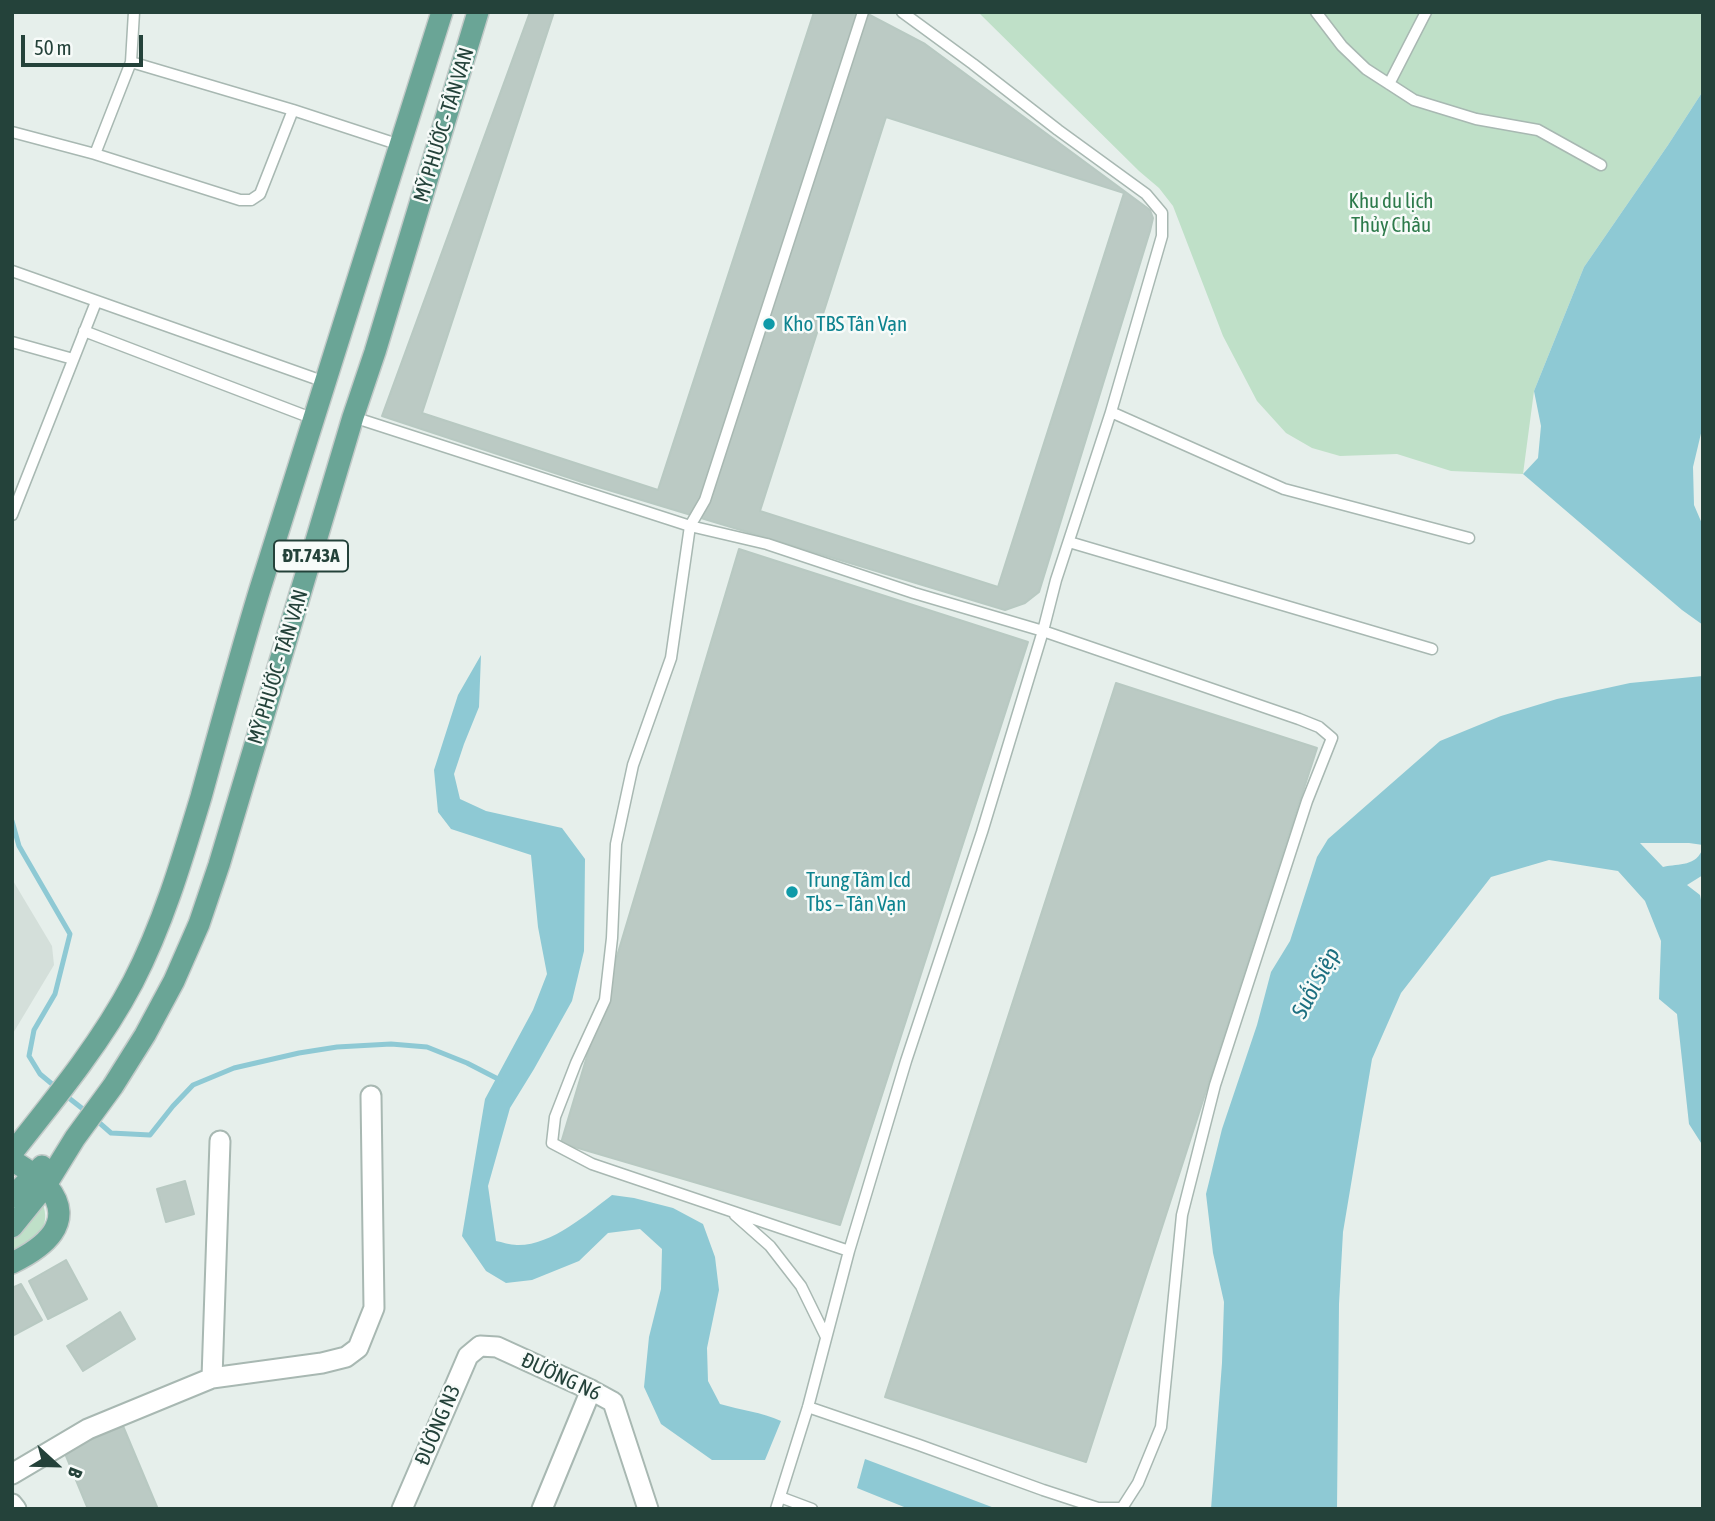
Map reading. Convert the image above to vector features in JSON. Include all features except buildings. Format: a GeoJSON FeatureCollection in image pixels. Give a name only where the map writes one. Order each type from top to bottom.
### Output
{"type":"FeatureCollection","features":[{"type":"Feature","properties":{"kind":"main road","name":"MỸ PHƯỚC - TÂN VẠN"},"geometry":{"type":"LineString","coordinates":[[12,1153],[51,1105],[114,1018],[152,942],[184,855],[252,617],[442,12]]}},
{"type":"Feature","properties":{"kind":"main road","name":"MỸ PHƯỚC - TÂN VẠN"},"geometry":{"type":"LineString","coordinates":[[12,1227],[39,1180],[75,1138],[113,1086],[145,1035],[174,981],[199,924],[478,12]]}},
{"type":"Feature","properties":{"kind":"main road"},"geometry":{"type":"LineString","coordinates":[[12,1160],[39,1180],[55,1198],[59,1218],[50,1238],[32,1253],[12,1263]]}},
{"type":"Feature","properties":{"kind":"main road","name":"MỸ PHƯỚC - TÂN VẠN"},"geometry":{"type":"LineString","coordinates":[[12,1197],[39,1180]]}},
{"type":"Feature","properties":{"kind":"street"},"geometry":{"type":"LineString","coordinates":[[12,1475],[88,1429],[212,1378],[321,1363],[346,1357],[358,1348],[374,1308],[371,1096]]}},
{"type":"Feature","properties":{"kind":"street"},"geometry":{"type":"LineString","coordinates":[[212,1378],[220,1142]]}},
{"type":"Feature","properties":{"kind":"street","name":"ĐƯỜNG N6"},"geometry":{"type":"LineString","coordinates":[[481,1346],[497,1347],[613,1402],[648,1509]]}},
{"type":"Feature","properties":{"kind":"street","name":"ĐƯỜNG N3"},"geometry":{"type":"LineString","coordinates":[[402,1509],[468,1356],[481,1346]]}},
{"type":"Feature","properties":{"kind":"street"},"geometry":{"type":"LineString","coordinates":[[542,1509],[591,1390]]}},
{"type":"Feature","properties":{"kind":"street"},"geometry":{"type":"LineString","coordinates":[[12,1504],[16,1509]]}},
{"type":"Feature","properties":{"kind":"lane"},"geometry":{"type":"LineString","coordinates":[[95,154],[131,62],[134,12]]}},
{"type":"Feature","properties":{"kind":"lane"},"geometry":{"type":"LineString","coordinates":[[849,1251],[592,1164],[552,1143],[555,1117],[605,1000],[612,937],[616,844],[633,765],[671,658],[690,526],[705,500],[863,12]]}},
{"type":"Feature","properties":{"kind":"lane"},"geometry":{"type":"LineString","coordinates":[[776,1509],[808,1407],[849,1251],[906,1061],[982,832],[1162,236],[1162,213],[1146,194],[902,12]]}},
{"type":"Feature","properties":{"kind":"lane"},"geometry":{"type":"LineString","coordinates":[[1389,84],[1426,12]]}},
{"type":"Feature","properties":{"kind":"lane"},"geometry":{"type":"LineString","coordinates":[[1317,13],[1342,46],[1366,69],[1415,100],[1476,119],[1538,130],[1601,165]]}},
{"type":"Feature","properties":{"kind":"lane"},"geometry":{"type":"LineString","coordinates":[[131,62],[400,145]]}},
{"type":"Feature","properties":{"kind":"lane"},"geometry":{"type":"LineString","coordinates":[[12,132],[95,154],[240,200],[251,200],[260,194],[293,110]]}},
{"type":"Feature","properties":{"kind":"lane"},"geometry":{"type":"LineString","coordinates":[[12,271],[326,382]]}},
{"type":"Feature","properties":{"kind":"lane"},"geometry":{"type":"LineString","coordinates":[[12,515],[96,302]]}},
{"type":"Feature","properties":{"kind":"lane"},"geometry":{"type":"LineString","coordinates":[[84,331],[314,419]]}},
{"type":"Feature","properties":{"kind":"lane"},"geometry":{"type":"LineString","coordinates":[[12,342],[73,359]]}},
{"type":"Feature","properties":{"kind":"lane"},"geometry":{"type":"LineString","coordinates":[[1111,412],[1284,489],[1469,537]]}},
{"type":"Feature","properties":{"kind":"lane"},"geometry":{"type":"LineString","coordinates":[[353,417],[690,526],[767,544],[914,593],[1043,631],[1299,719],[1319,727],[1332,738],[1307,801],[1215,1085],[1182,1215],[1161,1427],[1138,1483],[1122,1508],[1098,1508],[808,1407]]}},
{"type":"Feature","properties":{"kind":"lane"},"geometry":{"type":"LineString","coordinates":[[1069,542],[1432,649]]}},
{"type":"Feature","properties":{"kind":"lane"},"geometry":{"type":"LineString","coordinates":[[729,1210],[770,1246],[800,1286],[826,1337]]}},
{"type":"Feature","properties":{"kind":"lane"},"geometry":{"type":"LineString","coordinates":[[780,1497],[812,1509]]}},
{"type":"Feature","properties":{"kind":"shaded area"},"geometry":{"type":"Polygon","coordinates":[[[12,879],[52,946],[54,965],[12,1035],[12,879]]]}},
{"type":"Feature","properties":{"kind":"green space","name":"Khu du lịch Thủy Châu"},"geometry":{"type":"Polygon","coordinates":[[[978,12],[1703,12],[1703,91],[1584,267],[1534,391],[1523,474],[1451,471],[1397,454],[1340,456],[1312,448],[1286,433],[1257,401],[1223,336],[1173,206],[1159,188],[978,12]]]}},
{"type":"Feature","properties":{"kind":"green space"},"geometry":{"type":"Polygon","coordinates":[[[42,1202],[45,1211],[43,1227],[34,1239],[12,1253],[12,1238],[42,1202]]]}},
{"type":"Feature","properties":{"kind":"water"},"geometry":{"type":"Polygon","coordinates":[[[1703,91],[1703,425],[1693,467],[1694,505],[1703,526],[1703,625],[1523,474],[1538,458],[1541,426],[1534,391],[1584,267],[1703,91]]]}},
{"type":"Feature","properties":{"kind":"water"},"geometry":{"type":"Polygon","coordinates":[[[481,655],[479,707],[454,774],[460,799],[486,811],[562,828],[585,859],[584,951],[572,1001],[510,1108],[488,1186],[496,1241],[517,1245],[543,1240],[568,1228],[612,1195],[673,1208],[703,1224],[715,1257],[719,1290],[707,1348],[708,1381],[720,1404],[781,1421],[765,1460],[712,1460],[661,1424],[644,1387],[649,1337],[661,1289],[662,1249],[640,1229],[608,1233],[579,1261],[532,1280],[506,1283],[486,1271],[462,1236],[485,1099],[533,1010],[547,974],[538,927],[531,855],[451,829],[438,812],[434,770],[458,695],[481,655]]]}},
{"type":"Feature","properties":{"kind":"water","name":"Suối Siệp"},"geometry":{"type":"Polygon","coordinates":[[[1703,676],[1703,845],[1640,843],[1663,867],[1692,861],[1703,848],[1703,875],[1687,885],[1700,895],[1703,910],[1703,1146],[1689,1124],[1677,1014],[1659,999],[1661,941],[1645,901],[1618,871],[1549,860],[1491,877],[1401,993],[1372,1059],[1343,1232],[1339,1304],[1337,1509],[1211,1509],[1224,1302],[1213,1253],[1206,1194],[1222,1129],[1257,1025],[1271,972],[1290,941],[1317,857],[1328,839],[1440,741],[1501,716],[1557,699],[1630,683],[1703,676]]]}},
{"type":"Feature","properties":{"kind":"water"},"geometry":{"type":"Polygon","coordinates":[[[865,1459],[997,1509],[909,1509],[857,1488],[865,1459]]]}},
{"type":"Feature","properties":{"kind":"waterway"},"geometry":{"type":"LineString","coordinates":[[12,821],[19,846],[70,934],[55,994],[34,1030],[29,1056],[40,1074],[58,1089]]}},
{"type":"Feature","properties":{"kind":"waterway"},"geometry":{"type":"LineString","coordinates":[[95,1119],[111,1133],[150,1135],[193,1085],[234,1068],[337,1047],[391,1044],[427,1047],[500,1080]]}},
{"type":"Feature","properties":{"kind":"waterway"},"geometry":{"type":"LineString","coordinates":[[65,1095],[88,1113]]}},
{"type":"Feature","properties":{"kind":"place","name":"Kho TBS Tân Vạn"},"geometry":{"type":"Point","coordinates":[769,324]}},
{"type":"Feature","properties":{"kind":"place","name":"Trung Tâm Icd Tbs – Tân Vạn"},"geometry":{"type":"Point","coordinates":[792,892]}}]}
